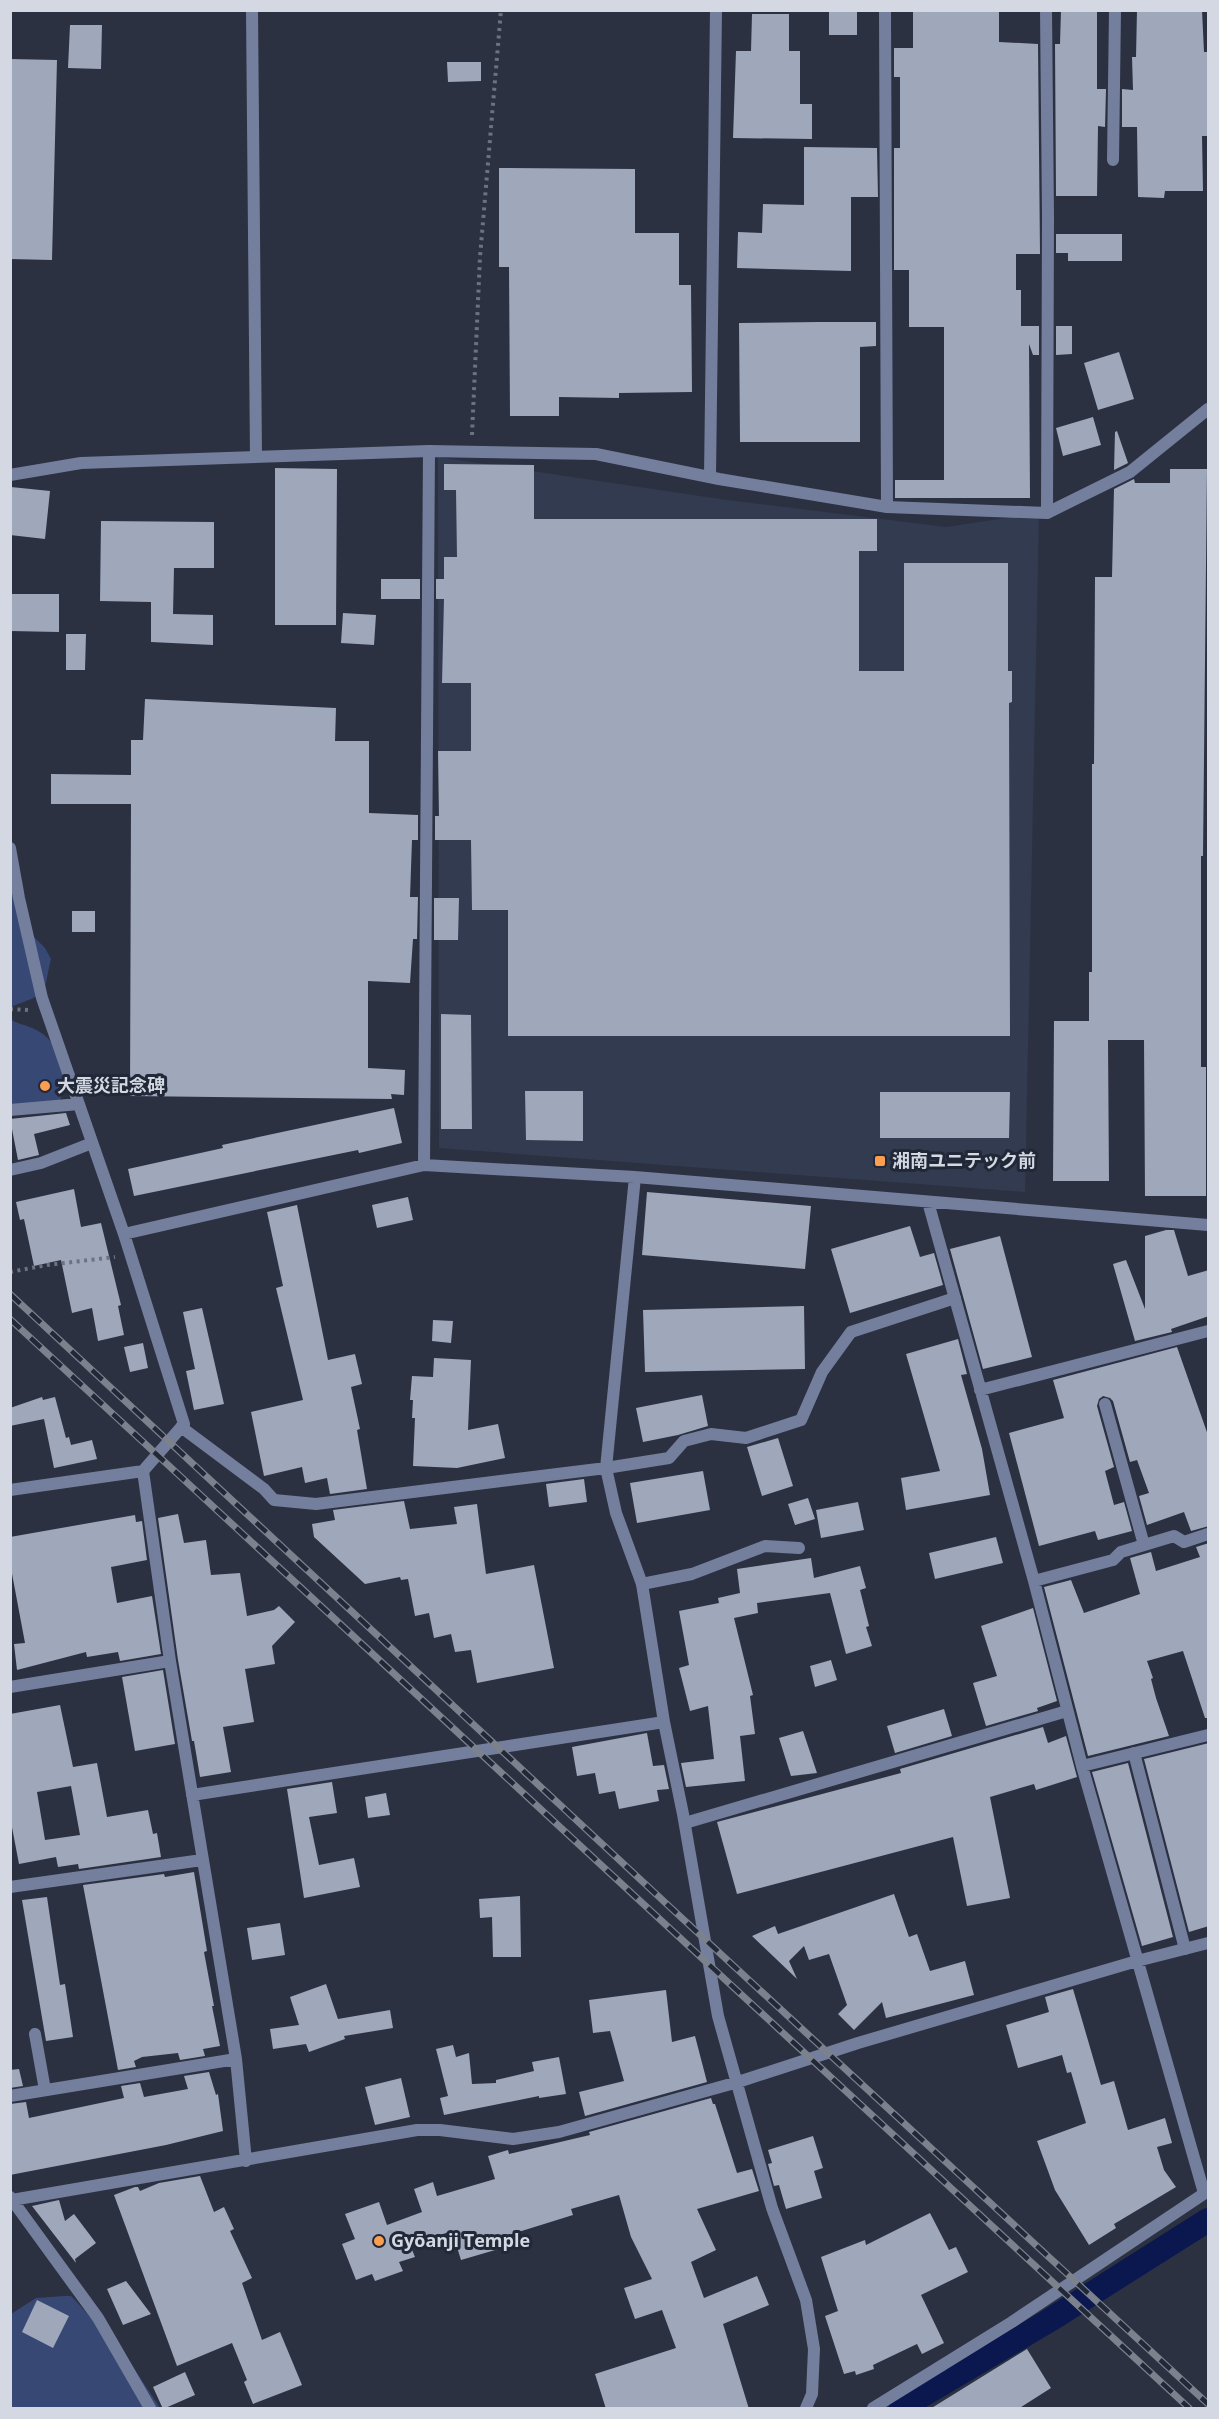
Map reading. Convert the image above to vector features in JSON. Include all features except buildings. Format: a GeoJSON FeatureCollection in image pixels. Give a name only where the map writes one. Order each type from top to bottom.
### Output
{"type":"FeatureCollection","features":[{"type":"Feature","properties":{"kind":"street"},"geometry":{"type":"LineString","coordinates":[[252,10],[256,457]]}},
{"type":"Feature","properties":{"kind":"street"},"geometry":{"type":"LineString","coordinates":[[710,477],[716,10]]}},
{"type":"Feature","properties":{"kind":"street"},"geometry":{"type":"LineString","coordinates":[[885,10],[887,507]]}},
{"type":"Feature","properties":{"kind":"street"},"geometry":{"type":"LineString","coordinates":[[1046,10],[1047,513]]}},
{"type":"Feature","properties":{"kind":"street"},"geometry":{"type":"LineString","coordinates":[[1113,160],[1115,10]]}},
{"type":"Feature","properties":{"kind":"street"},"geometry":{"type":"LineString","coordinates":[[10,475],[81,464],[256,457],[429,451],[596,454],[710,477],[887,507],[1047,513],[1130,472],[1209,409]]}},
{"type":"Feature","properties":{"kind":"street"},"geometry":{"type":"LineString","coordinates":[[424,1165],[429,451]]}},
{"type":"Feature","properties":{"kind":"street"},"geometry":{"type":"LineString","coordinates":[[10,848],[42,998],[124,1234],[184,1424],[144,1471],[10,1490]]}},
{"type":"Feature","properties":{"kind":"street"},"geometry":{"type":"LineString","coordinates":[[10,1110],[79,1104]]}},
{"type":"Feature","properties":{"kind":"street"},"geometry":{"type":"LineString","coordinates":[[10,1170],[41,1163],[92,1143]]}},
{"type":"Feature","properties":{"kind":"street"},"geometry":{"type":"LineString","coordinates":[[124,1234],[424,1165],[635,1177],[1209,1225]]}},
{"type":"Feature","properties":{"kind":"street"},"geometry":{"type":"LineString","coordinates":[[635,1177],[606,1468],[615,1513],[642,1584],[664,1722],[685,1823],[718,2016],[772,2208],[806,2300],[814,2349],[812,2394],[806,2409]]}},
{"type":"Feature","properties":{"kind":"street"},"geometry":{"type":"LineString","coordinates":[[873,2409],[1012,2322],[1207,2192],[1137,1961],[1082,1766],[1034,1581],[928,1202]]}},
{"type":"Feature","properties":{"kind":"street"},"geometry":{"type":"LineString","coordinates":[[181,1427],[274,1500],[294,1503],[316,1504],[669,1458],[684,1441],[711,1434],[746,1438],[801,1420],[822,1372],[851,1332],[955,1298]]}},
{"type":"Feature","properties":{"kind":"street"},"geometry":{"type":"LineString","coordinates":[[980,1390],[1209,1330]]}},
{"type":"Feature","properties":{"kind":"street"},"geometry":{"type":"LineString","coordinates":[[1105,1404],[1144,1545]]}},
{"type":"Feature","properties":{"kind":"street"},"geometry":{"type":"LineString","coordinates":[[144,1471],[170,1661],[236,2059],[246,2161]]}},
{"type":"Feature","properties":{"kind":"street"},"geometry":{"type":"LineString","coordinates":[[1034,1581],[1113,1560],[1121,1552],[1174,1536],[1184,1542],[1209,1534]]}},
{"type":"Feature","properties":{"kind":"street"},"geometry":{"type":"LineString","coordinates":[[642,1584],[692,1574],[765,1546],[799,1548]]}},
{"type":"Feature","properties":{"kind":"street"},"geometry":{"type":"LineString","coordinates":[[10,1687],[170,1661]]}},
{"type":"Feature","properties":{"kind":"street"},"geometry":{"type":"LineString","coordinates":[[685,1823],[1067,1712]]}},
{"type":"Feature","properties":{"kind":"street"},"geometry":{"type":"LineString","coordinates":[[192,1795],[664,1722]]}},
{"type":"Feature","properties":{"kind":"street"},"geometry":{"type":"LineString","coordinates":[[1082,1766],[1209,1735]]}},
{"type":"Feature","properties":{"kind":"street"},"geometry":{"type":"LineString","coordinates":[[1134,1753],[1185,1949]]}},
{"type":"Feature","properties":{"kind":"street"},"geometry":{"type":"LineString","coordinates":[[10,1887],[202,1860]]}},
{"type":"Feature","properties":{"kind":"street"},"geometry":{"type":"LineString","coordinates":[[150,2409],[98,2318],[11,2199],[246,2161],[417,2130],[440,2130],[513,2139],[536,2137],[738,2082],[858,2043],[1137,1961],[1209,1943]]}},
{"type":"Feature","properties":{"kind":"street"},"geometry":{"type":"LineString","coordinates":[[35,2034],[45,2090]]}},
{"type":"Feature","properties":{"kind":"street"},"geometry":{"type":"LineString","coordinates":[[10,2096],[236,2059]]}},
{"type":"Feature","properties":{"kind":"path"},"geometry":{"type":"LineString","coordinates":[[471,452],[480,257],[501,10]]}},
{"type":"Feature","properties":{"kind":"path"},"geometry":{"type":"LineString","coordinates":[[10,1272],[47,1265],[131,1256]]}},
{"type":"Feature","properties":{"kind":"shaded area"},"geometry":{"type":"Polygon","coordinates":[[[438,457],[720,499],[946,527],[1039,513],[1025,1192],[439,1148],[438,457]]]}},
{"type":"Feature","properties":{"kind":"shaded area"},"geometry":{"type":"Polygon","coordinates":[[[11,889],[17,893],[25,928],[45,948],[51,959],[42,992],[13,1006],[11,1013],[11,889]]]}},
{"type":"Feature","properties":{"kind":"shaded area"},"geometry":{"type":"Polygon","coordinates":[[[10,1014],[13,1021],[43,1034],[55,1048],[63,1066],[64,1076],[59,1102],[11,1111],[10,1014]]]}},
{"type":"Feature","properties":{"kind":"shaded area"},"geometry":{"type":"Polygon","coordinates":[[[71,2296],[133,2367],[160,2408],[11,2408],[11,2314],[36,2298],[71,2296]]]}},
{"type":"Feature","properties":{"kind":"waterway"},"geometry":{"type":"LineString","coordinates":[[901,2408],[1050,2320],[1208,2220]]}},
{"type":"Feature","properties":{"kind":"railway"},"geometry":{"type":"LineString","coordinates":[[10,1294],[1208,2404]]}},
{"type":"Feature","properties":{"kind":"railway"},"geometry":{"type":"LineString","coordinates":[[10,1319],[1189,2408]]}},
{"type":"Feature","properties":{"kind":"place","name":"大震災記念碑"},"geometry":{"type":"Point","coordinates":[45,1086]}},
{"type":"Feature","properties":{"kind":"place","name":"湘南ユニテック前"},"geometry":{"type":"Point","coordinates":[880,1161]}},
{"type":"Feature","properties":{"kind":"place","name":"Gyōanji Temple"},"geometry":{"type":"Point","coordinates":[379,2241]}}]}
